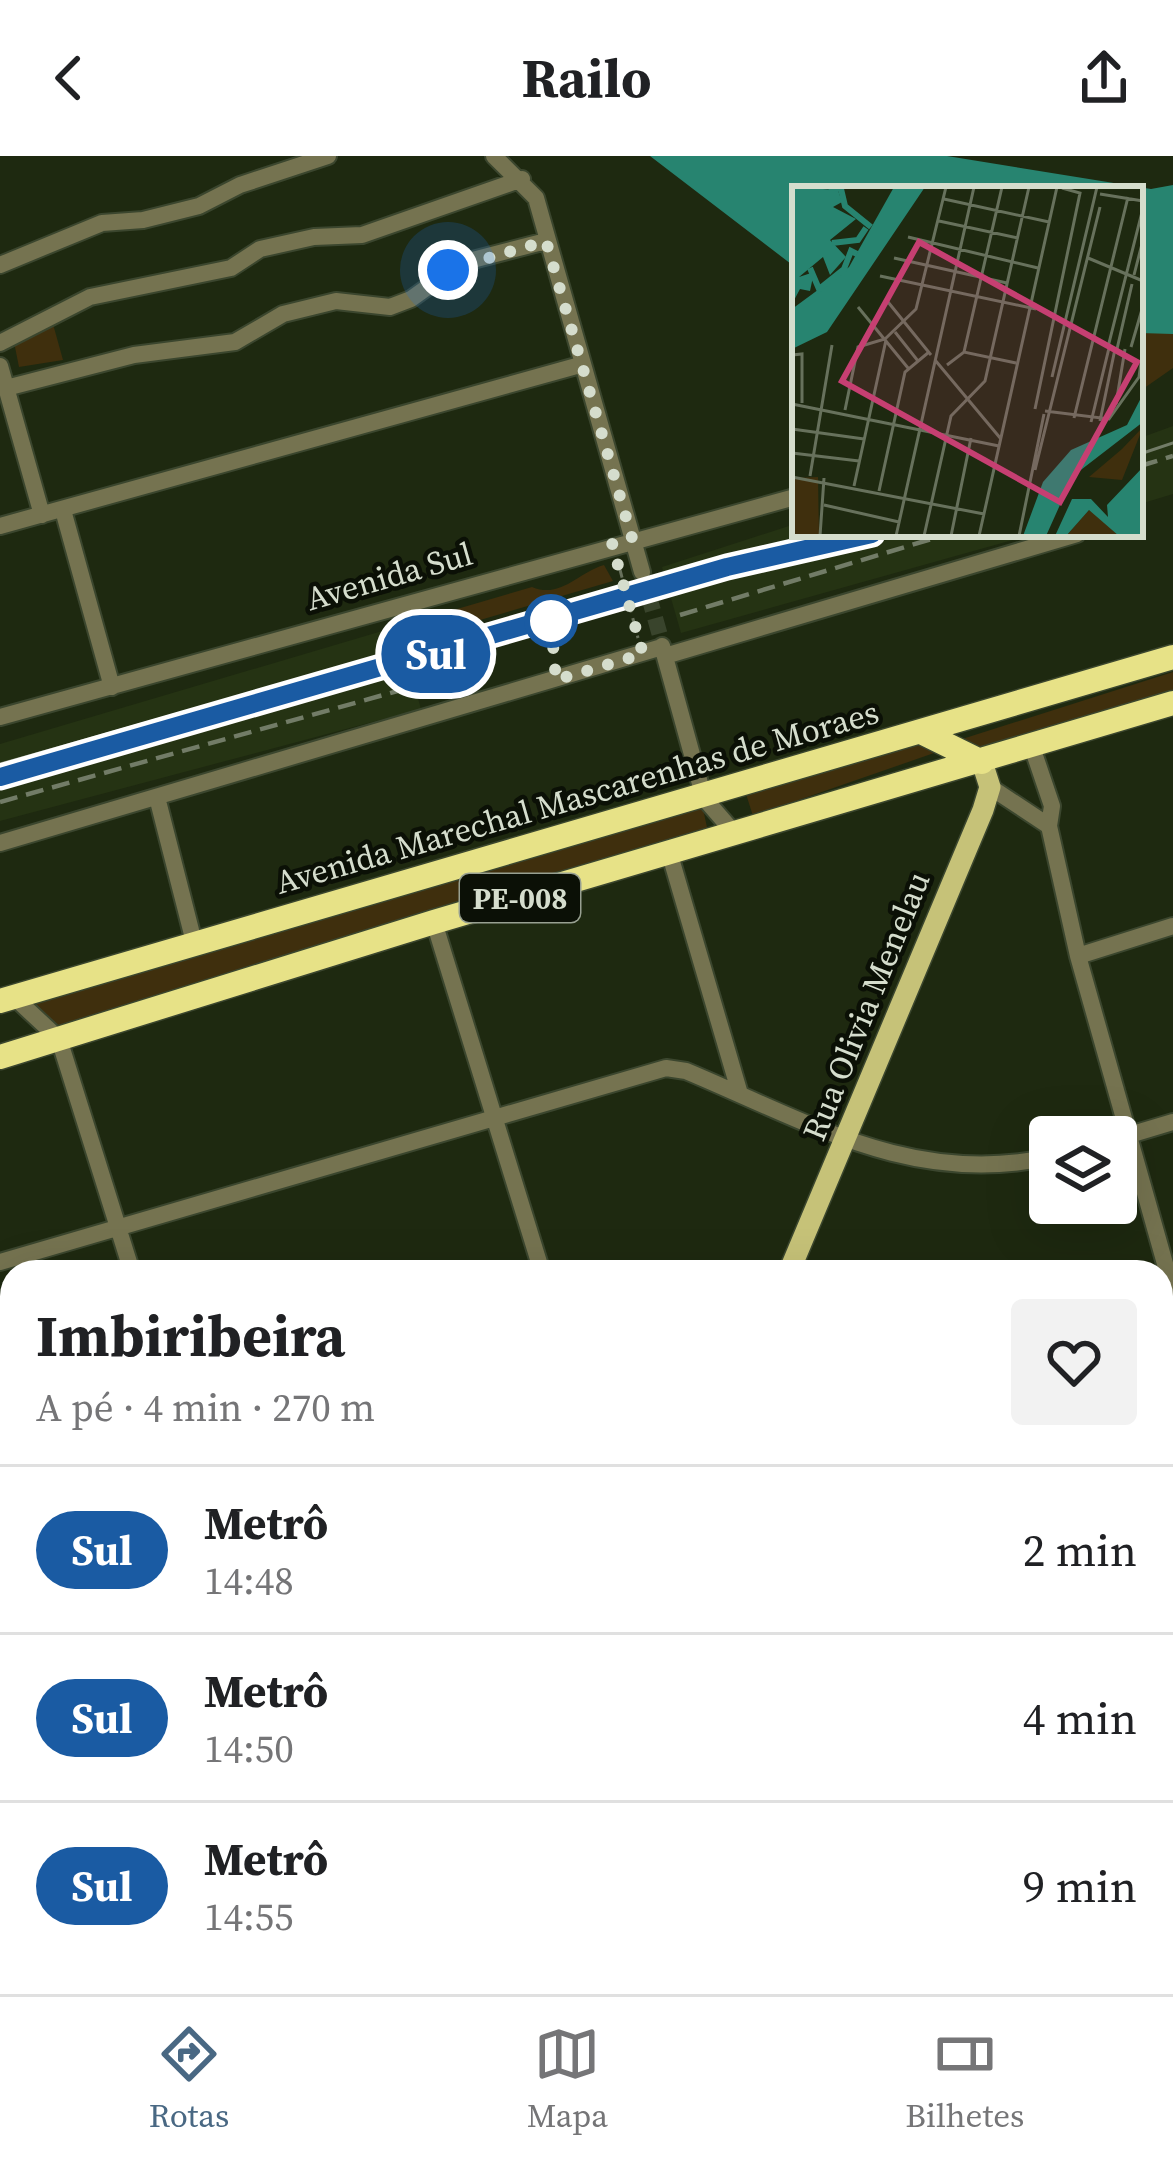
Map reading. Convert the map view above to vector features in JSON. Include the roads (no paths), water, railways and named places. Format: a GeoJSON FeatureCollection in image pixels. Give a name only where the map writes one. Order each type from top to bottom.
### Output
{"type":"FeatureCollection","features":[{"type":"Feature","properties":{"kind":"highway","name":"Avenida Marechal Mascarenhas de Moraes"},"geometry":{"type":"LineString","coordinates":[[7,999],[1173,657]]}},
{"type":"Feature","properties":{"kind":"highway","name":"PE-008"},"geometry":{"type":"LineString","coordinates":[[0,1057],[434,922],[1173,703]]}},
{"type":"Feature","properties":{"kind":"highway"},"geometry":{"type":"LineString","coordinates":[[921,732],[982,762]]}},
{"type":"Feature","properties":{"kind":"main road"},"geometry":{"type":"LineString","coordinates":[[982,762],[990,787]]}},
{"type":"Feature","properties":{"kind":"main road","name":"Rua Olivia Menelau"},"geometry":{"type":"LineString","coordinates":[[794,1260],[848,1140],[990,787]]}},
{"type":"Feature","properties":{"kind":"street"},"geometry":{"type":"LineString","coordinates":[[0,265],[102,223],[142,220],[199,206],[240,185],[328,156]]}},
{"type":"Feature","properties":{"kind":"street"},"geometry":{"type":"LineString","coordinates":[[494,156],[536,198],[642,572]]}},
{"type":"Feature","properties":{"kind":"street"},"geometry":{"type":"LineString","coordinates":[[0,343],[90,297],[231,268],[278,245],[362,236],[522,179]]}},
{"type":"Feature","properties":{"kind":"street"},"geometry":{"type":"LineString","coordinates":[[5,396],[134,355],[236,342],[283,314],[336,301],[390,307],[461,262],[546,241]]}},
{"type":"Feature","properties":{"kind":"street"},"geometry":{"type":"LineString","coordinates":[[0,526],[580,365]]}},
{"type":"Feature","properties":{"kind":"street"},"geometry":{"type":"LineString","coordinates":[[0,366],[42,515]]}},
{"type":"Feature","properties":{"kind":"street","name":"Avenida Sul"},"geometry":{"type":"LineString","coordinates":[[0,718],[792,497]]}},
{"type":"Feature","properties":{"kind":"street"},"geometry":{"type":"LineString","coordinates":[[63,509],[112,687]]}},
{"type":"Feature","properties":{"kind":"street"},"geometry":{"type":"LineString","coordinates":[[0,844],[158,801],[662,648],[1066,537]]}},
{"type":"Feature","properties":{"kind":"street"},"geometry":{"type":"LineString","coordinates":[[662,648],[704,798],[736,835]]}},
{"type":"Feature","properties":{"kind":"street"},"geometry":{"type":"LineString","coordinates":[[1031,744],[1052,806],[1049,826],[1119,1116]]}},
{"type":"Feature","properties":{"kind":"street"},"geometry":{"type":"LineString","coordinates":[[990,787],[1049,826]]}},
{"type":"Feature","properties":{"kind":"street"},"geometry":{"type":"LineString","coordinates":[[158,801],[194,942]]}},
{"type":"Feature","properties":{"kind":"street"},"geometry":{"type":"LineString","coordinates":[[670,855],[740,1094]]}},
{"type":"Feature","properties":{"kind":"street"},"geometry":{"type":"LineString","coordinates":[[434,922],[538,1260]]}},
{"type":"Feature","properties":{"kind":"street"},"geometry":{"type":"LineString","coordinates":[[1078,956],[1173,926]]}},
{"type":"Feature","properties":{"kind":"street"},"geometry":{"type":"LineString","coordinates":[[7,999],[59,1039],[128,1260]]}},
{"type":"Feature","properties":{"kind":"street"},"geometry":{"type":"LineString","coordinates":[[7,1260],[666,1068],[848,1140],[927,1165],[1029,1162]]}},
{"type":"Feature","properties":{"kind":"street"},"geometry":{"type":"LineString","coordinates":[[1137,1132],[1173,1122]]}},
{"type":"Feature","properties":{"kind":"street"},"geometry":{"type":"LineString","coordinates":[[1137,1177],[1163,1260]]}},
{"type":"Feature","properties":{"kind":"water"},"geometry":{"type":"Polygon","coordinates":[[[650,156],[947,156],[1132,186],[792,186],[792,265],[650,156]]]}},
{"type":"Feature","properties":{"kind":"water"},"geometry":{"type":"Polygon","coordinates":[[[1173,185],[1173,334],[1143,333],[1143,188],[1173,185]]]}},
{"type":"Feature","properties":{"kind":"tunnel"},"geometry":{"type":"LineString","coordinates":[[642,572],[661,639]]}},
{"type":"Feature","properties":{"kind":"tram line"},"geometry":{"type":"LineString","coordinates":[[1143,453],[1173,443]]}},
{"type":"Feature","properties":{"kind":"tram line"},"geometry":{"type":"LineString","coordinates":[[668,573],[812,537]]}},
{"type":"Feature","properties":{"kind":"tram line"},"geometry":{"type":"LineString","coordinates":[[0,764],[401,651]]}},
{"type":"Feature","properties":{"kind":"railway"},"geometry":{"type":"LineString","coordinates":[[1143,465],[1173,456]]}},
{"type":"Feature","properties":{"kind":"railway"},"geometry":{"type":"LineString","coordinates":[[671,584],[860,537]]}},
{"type":"Feature","properties":{"kind":"railway"},"geometry":{"type":"LineString","coordinates":[[680,615],[938,537]]}},
{"type":"Feature","properties":{"kind":"railway"},"geometry":{"type":"LineString","coordinates":[[0,777],[404,663]]}},
{"type":"Feature","properties":{"kind":"railway"},"geometry":{"type":"LineString","coordinates":[[0,802],[412,687]]}},
{"type":"Feature","properties":{"kind":"metro line","name":"Sul"},"geometry":{"type":"LineString","coordinates":[[0,777],[727,567],[859,537]]}}]}
